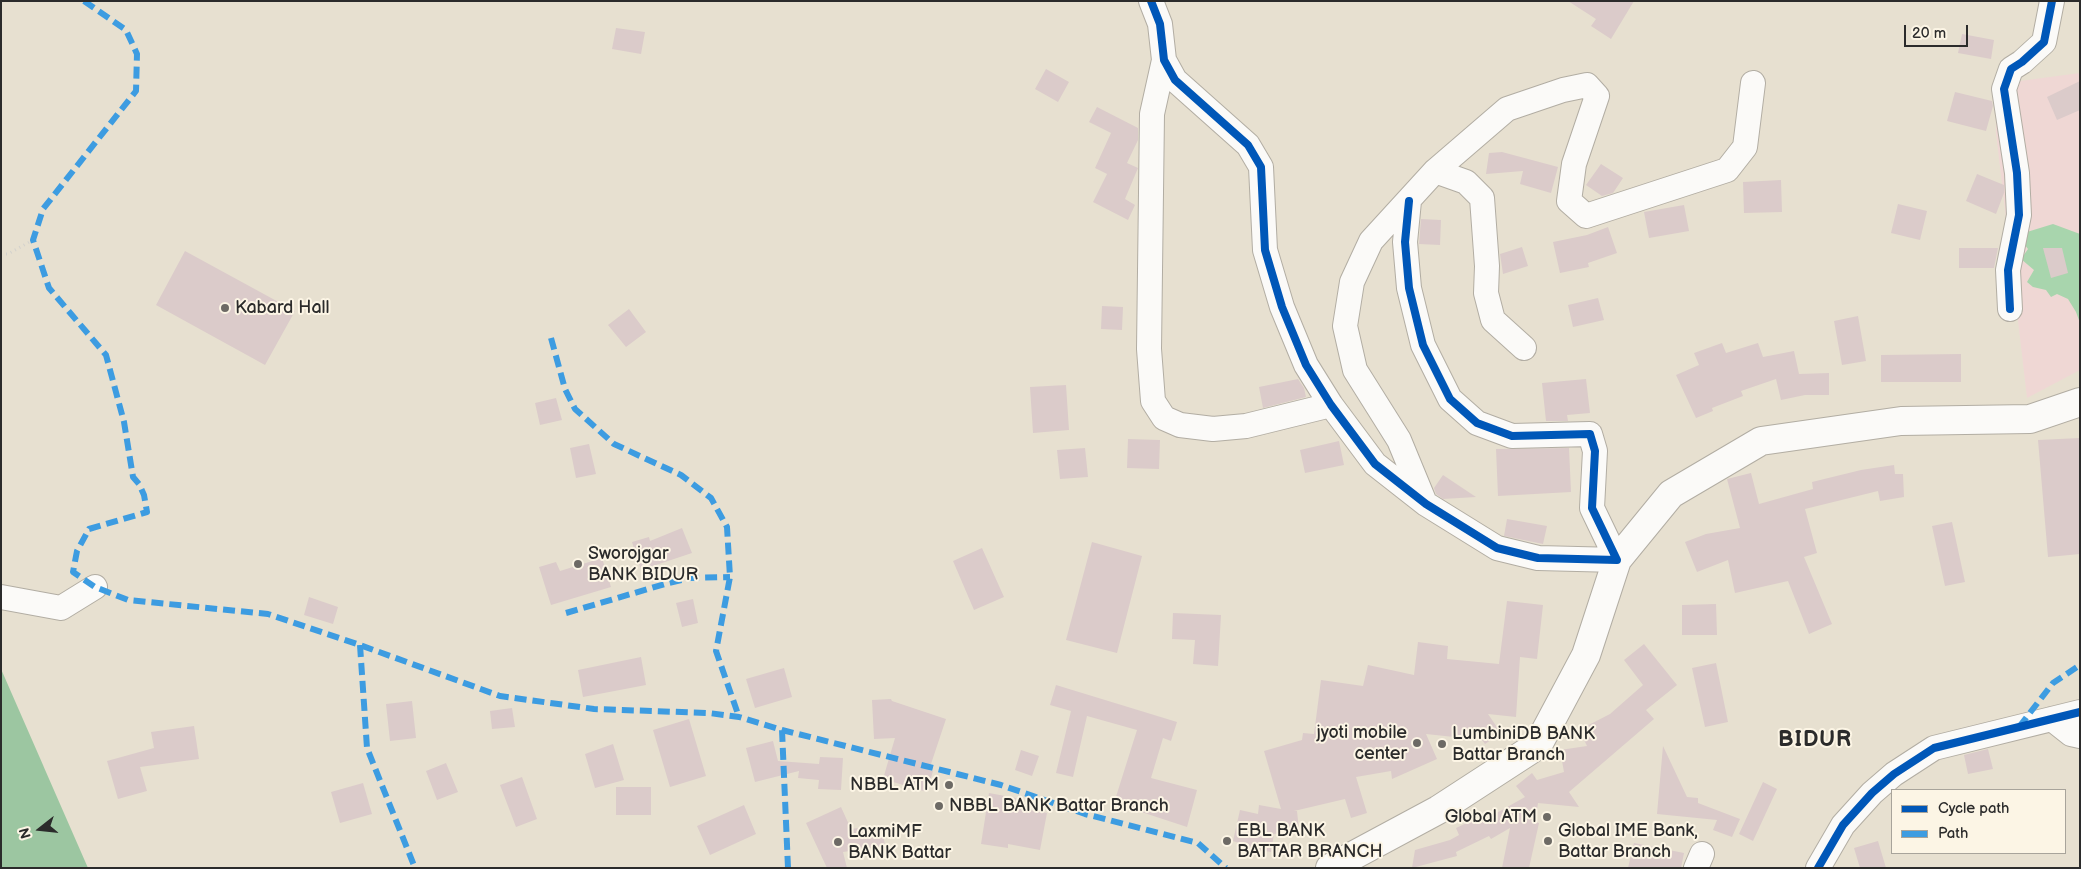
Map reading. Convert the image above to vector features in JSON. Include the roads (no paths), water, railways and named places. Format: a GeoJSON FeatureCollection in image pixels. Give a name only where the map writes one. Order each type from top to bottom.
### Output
{"type":"FeatureCollection","features":[{"type":"Feature","properties":{"kind":"main road"},"geometry":{"type":"LineString","coordinates":[[1330,868],[1438,810],[1538,745],[1586,654],[1616,560],[1671,494],[1761,441],[1901,421],[2030,419],[2080,402]]}},
{"type":"Feature","properties":{"kind":"street"},"geometry":{"type":"LineString","coordinates":[[1152,1],[1160,24],[1164,60],[1152,114],[1150,349],[1153,401],[1164,418],[1180,425],[1213,429],[1246,426],[1331,405]]}},
{"type":"Feature","properties":{"kind":"street"},"geometry":{"type":"LineString","coordinates":[[2010,309],[2008,270],[2019,215],[2017,173],[2004,90],[2011,69],[2022,62],[2044,42],[2052,1]]}},
{"type":"Feature","properties":{"kind":"street"},"geometry":{"type":"LineString","coordinates":[[1164,60],[1175,80],[1248,145],[1261,168],[1265,250],[1279,297],[1306,365],[1331,405],[1375,464],[1426,504],[1497,548],[1538,558],[1616,560],[1592,508],[1594,451],[1590,434],[1512,436],[1477,423],[1450,399],[1423,345],[1409,288],[1405,242],[1409,200]]}},
{"type":"Feature","properties":{"kind":"street"},"geometry":{"type":"LineString","coordinates":[[1426,504],[1399,440],[1355,370],[1345,326],[1352,282],[1371,242],[1435,171],[1507,109],[1563,90],[1587,85],[1597,96],[1574,164],[1568,202],[1586,216],[1727,170],[1745,147],[1753,83]]}},
{"type":"Feature","properties":{"kind":"street"},"geometry":{"type":"LineString","coordinates":[[1435,171],[1466,182],[1482,198],[1487,266],[1486,293],[1493,320],[1524,348]]}},
{"type":"Feature","properties":{"kind":"street"},"geometry":{"type":"LineString","coordinates":[[1,597],[61,608],[95,587]]}},
{"type":"Feature","properties":{"kind":"street"},"geometry":{"type":"LineString","coordinates":[[1818,868],[1843,825],[1872,793],[1894,774],[1934,748],[2080,712]]}},
{"type":"Feature","properties":{"kind":"street"},"geometry":{"type":"LineString","coordinates":[[2052,719],[2071,734],[2080,736]]}},
{"type":"Feature","properties":{"kind":"place","name":"Kabard Hall"},"geometry":{"type":"Point","coordinates":[225,308]}},
{"type":"Feature","properties":{"kind":"place","name":"Sworojgar BANK BIDUR"},"geometry":{"type":"Point","coordinates":[578,564]}},
{"type":"Feature","properties":{"kind":"place","name":"jyoti mobile center"},"geometry":{"type":"Point","coordinates":[1417,743]}},
{"type":"Feature","properties":{"kind":"place","name":"LumbiniDB BANK Battar Branch"},"geometry":{"type":"Point","coordinates":[1442,744]}},
{"type":"Feature","properties":{"kind":"place","name":"NBBL ATM"},"geometry":{"type":"Point","coordinates":[949,785]}},
{"type":"Feature","properties":{"kind":"place","name":"NBBL BANK Battar Branch"},"geometry":{"type":"Point","coordinates":[939,806]}},
{"type":"Feature","properties":{"kind":"place","name":"Global ATM"},"geometry":{"type":"Point","coordinates":[1547,817]}},
{"type":"Feature","properties":{"kind":"place","name":"EBL BANK BATTAR BRANCH"},"geometry":{"type":"Point","coordinates":[1227,841]}},
{"type":"Feature","properties":{"kind":"place","name":"Global IME Bank, Battar Branch"},"geometry":{"type":"Point","coordinates":[1548,841]}},
{"type":"Feature","properties":{"kind":"place","name":"LaxmiMF BANK Battar"},"geometry":{"type":"Point","coordinates":[838,842]}},
{"type":"Feature","properties":{"kind":"district","name":"BIDUR"},"geometry":{"type":"Point","coordinates":[1815,740]}}]}
